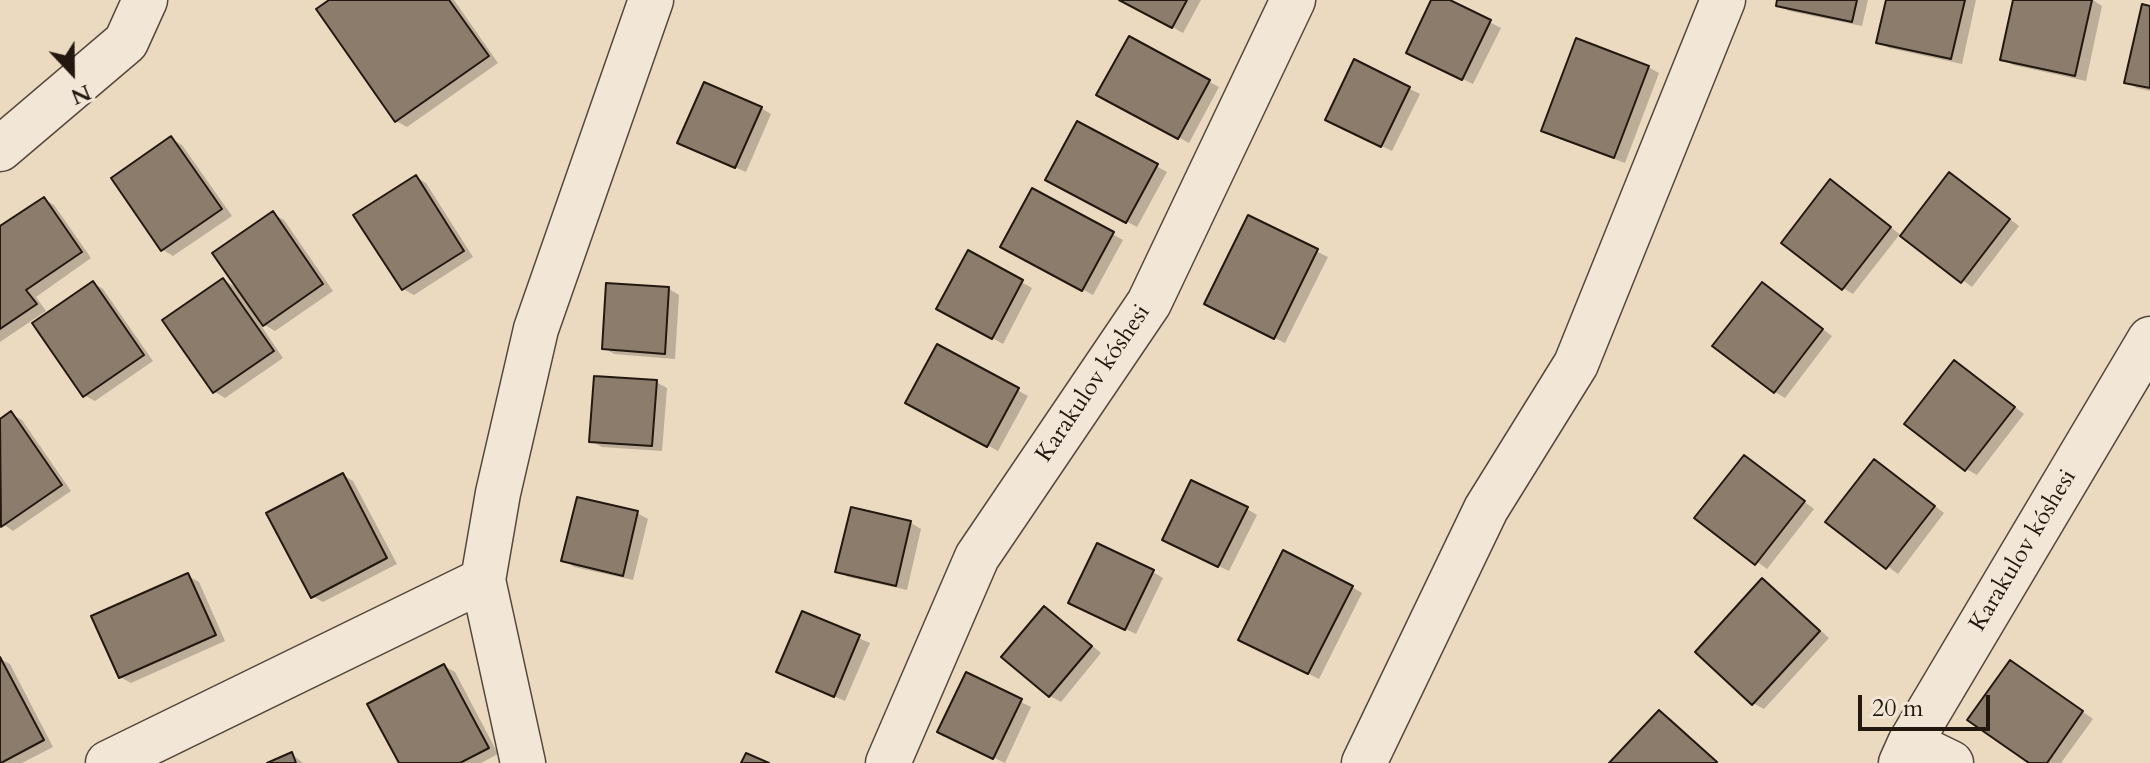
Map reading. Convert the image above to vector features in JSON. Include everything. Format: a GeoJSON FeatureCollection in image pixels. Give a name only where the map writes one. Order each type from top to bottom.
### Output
{"type":"FeatureCollection","features":[{"type":"Feature","properties":{"kind":"street"},"geometry":{"type":"LineString","coordinates":[[0,149],[126,42],[145,0]]}},
{"type":"Feature","properties":{"kind":"street"},"geometry":{"type":"LineString","coordinates":[[523,763],[483,580],[498,493],[536,329],[651,0]]}},
{"type":"Feature","properties":{"kind":"street","name":"Karakulov kóshesi"},"geometry":{"type":"LineString","coordinates":[[888,763],[977,557],[1149,303],[1293,0]]}},
{"type":"Feature","properties":{"kind":"street"},"geometry":{"type":"LineString","coordinates":[[1364,763],[1486,509],[1576,364],[1723,0]]}},
{"type":"Feature","properties":{"kind":"street","name":"Karakulov kóshesi"},"geometry":{"type":"LineString","coordinates":[[1905,753],[2150,339]]}},
{"type":"Feature","properties":{"kind":"street"},"geometry":{"type":"LineString","coordinates":[[108,763],[483,580]]}},
{"type":"Feature","properties":{"kind":"street"},"geometry":{"type":"LineString","coordinates":[[1905,753],[1951,763]]}},
{"type":"Feature","properties":{"kind":"building"},"geometry":{"type":"Polygon","coordinates":[[[329,0],[449,0],[489,56],[395,122],[316,9],[329,0]]]}},
{"type":"Feature","properties":{"kind":"building"},"geometry":{"type":"Polygon","coordinates":[[[1119,0],[1187,0],[1172,28],[1119,0]]]}},
{"type":"Feature","properties":{"kind":"building"},"geometry":{"type":"Polygon","coordinates":[[[1431,0],[1450,0],[1491,20],[1462,80],[1406,53],[1431,0]]]}},
{"type":"Feature","properties":{"kind":"building"},"geometry":{"type":"Polygon","coordinates":[[[1777,0],[1857,0],[1852,22],[1776,6],[1777,0]]]}},
{"type":"Feature","properties":{"kind":"building"},"geometry":{"type":"Polygon","coordinates":[[[1886,0],[1965,0],[1951,59],[1876,43],[1886,0]]]}},
{"type":"Feature","properties":{"kind":"building"},"geometry":{"type":"Polygon","coordinates":[[[2013,0],[2092,0],[2075,76],[2000,60],[2013,0]]]}},
{"type":"Feature","properties":{"kind":"building"},"geometry":{"type":"Polygon","coordinates":[[[2142,4],[2150,6],[2150,88],[2124,83],[2142,4]]]}},
{"type":"Feature","properties":{"kind":"building"},"geometry":{"type":"Polygon","coordinates":[[[1129,36],[1210,80],[1178,139],[1096,95],[1129,36]]]}},
{"type":"Feature","properties":{"kind":"building"},"geometry":{"type":"Polygon","coordinates":[[[1576,38],[1649,66],[1614,158],[1541,131],[1576,38]]]}},
{"type":"Feature","properties":{"kind":"building"},"geometry":{"type":"Polygon","coordinates":[[[1354,59],[1410,87],[1381,147],[1325,120],[1354,59]]]}},
{"type":"Feature","properties":{"kind":"building"},"geometry":{"type":"Polygon","coordinates":[[[704,82],[762,107],[735,168],[677,143],[704,82]]]}},
{"type":"Feature","properties":{"kind":"building"},"geometry":{"type":"Polygon","coordinates":[[[1077,121],[1158,164],[1126,223],[1045,180],[1077,121]]]}},
{"type":"Feature","properties":{"kind":"building"},"geometry":{"type":"Polygon","coordinates":[[[171,136],[222,209],[161,251],[111,178],[171,136]]]}},
{"type":"Feature","properties":{"kind":"building"},"geometry":{"type":"Polygon","coordinates":[[[1949,172],[2010,219],[1961,283],[1900,236],[1949,172]]]}},
{"type":"Feature","properties":{"kind":"building"},"geometry":{"type":"Polygon","coordinates":[[[416,175],[464,251],[402,290],[353,215],[416,175]]]}},
{"type":"Feature","properties":{"kind":"building"},"geometry":{"type":"Polygon","coordinates":[[[1830,179],[1891,227],[1842,290],[1781,243],[1830,179]]]}},
{"type":"Feature","properties":{"kind":"building"},"geometry":{"type":"Polygon","coordinates":[[[1032,188],[1114,232],[1082,291],[1000,247],[1032,188]]]}},
{"type":"Feature","properties":{"kind":"building"},"geometry":{"type":"Polygon","coordinates":[[[44,197],[82,252],[26,290],[37,304],[0,329],[0,226],[44,197]]]}},
{"type":"Feature","properties":{"kind":"building"},"geometry":{"type":"Polygon","coordinates":[[[273,211],[323,284],[263,326],[212,253],[273,211]]]}},
{"type":"Feature","properties":{"kind":"building"},"geometry":{"type":"Polygon","coordinates":[[[1248,215],[1318,249],[1274,339],[1204,304],[1248,215]]]}},
{"type":"Feature","properties":{"kind":"building"},"geometry":{"type":"Polygon","coordinates":[[[968,250],[1023,280],[992,339],[936,309],[968,250]]]}},
{"type":"Feature","properties":{"kind":"building"},"geometry":{"type":"Polygon","coordinates":[[[223,278],[274,351],[213,393],[162,320],[223,278]]]}},
{"type":"Feature","properties":{"kind":"building"},"geometry":{"type":"Polygon","coordinates":[[[93,281],[144,355],[83,397],[32,323],[93,281]]]}},
{"type":"Feature","properties":{"kind":"building"},"geometry":{"type":"Polygon","coordinates":[[[1762,282],[1823,329],[1774,393],[1712,346],[1762,282]]]}},
{"type":"Feature","properties":{"kind":"building"},"geometry":{"type":"Polygon","coordinates":[[[606,283],[669,287],[665,354],[602,349],[606,283]]]}},
{"type":"Feature","properties":{"kind":"building"},"geometry":{"type":"Polygon","coordinates":[[[937,344],[1019,388],[987,447],[905,403],[937,344]]]}},
{"type":"Feature","properties":{"kind":"building"},"geometry":{"type":"Polygon","coordinates":[[[1954,360],[2015,407],[1965,471],[1904,424],[1954,360]]]}},
{"type":"Feature","properties":{"kind":"building"},"geometry":{"type":"Polygon","coordinates":[[[594,376],[657,380],[652,446],[589,442],[594,376]]]}},
{"type":"Feature","properties":{"kind":"building"},"geometry":{"type":"Polygon","coordinates":[[[11,411],[62,485],[1,527],[0,419],[11,411]]]}},
{"type":"Feature","properties":{"kind":"building"},"geometry":{"type":"Polygon","coordinates":[[[1744,455],[1805,501],[1755,565],[1694,518],[1744,455]]]}},
{"type":"Feature","properties":{"kind":"building"},"geometry":{"type":"Polygon","coordinates":[[[1874,459],[1935,506],[1886,569],[1825,522],[1874,459]]]}},
{"type":"Feature","properties":{"kind":"building"},"geometry":{"type":"Polygon","coordinates":[[[343,473],[387,558],[311,598],[266,513],[343,473]]]}},
{"type":"Feature","properties":{"kind":"building"},"geometry":{"type":"Polygon","coordinates":[[[1191,480],[1248,507],[1218,567],[1162,540],[1191,480]]]}},
{"type":"Feature","properties":{"kind":"building"},"geometry":{"type":"Polygon","coordinates":[[[577,497],[638,511],[623,576],[561,561],[577,497]]]}},
{"type":"Feature","properties":{"kind":"building"},"geometry":{"type":"Polygon","coordinates":[[[851,507],[911,521],[896,586],[835,572],[851,507]]]}},
{"type":"Feature","properties":{"kind":"building"},"geometry":{"type":"Polygon","coordinates":[[[1097,543],[1154,570],[1125,630],[1068,603],[1097,543]]]}},
{"type":"Feature","properties":{"kind":"building"},"geometry":{"type":"Polygon","coordinates":[[[1283,550],[1353,586],[1308,674],[1238,640],[1283,550]]]}},
{"type":"Feature","properties":{"kind":"building"},"geometry":{"type":"Polygon","coordinates":[[[188,573],[216,635],[119,678],[91,616],[188,573]]]}},
{"type":"Feature","properties":{"kind":"building"},"geometry":{"type":"Polygon","coordinates":[[[1762,578],[1820,631],[1752,705],[1695,652],[1762,578]]]}},
{"type":"Feature","properties":{"kind":"building"},"geometry":{"type":"Polygon","coordinates":[[[1044,606],[1092,646],[1049,697],[1001,657],[1044,606]]]}},
{"type":"Feature","properties":{"kind":"building"},"geometry":{"type":"Polygon","coordinates":[[[802,611],[860,635],[834,697],[776,672],[802,611]]]}},
{"type":"Feature","properties":{"kind":"building"},"geometry":{"type":"Polygon","coordinates":[[[0,657],[44,740],[1,763],[0,763],[0,657]]]}},
{"type":"Feature","properties":{"kind":"building"},"geometry":{"type":"Polygon","coordinates":[[[2010,660],[2083,711],[2047,763],[2029,763],[1967,720],[2010,660]]]}},
{"type":"Feature","properties":{"kind":"building"},"geometry":{"type":"Polygon","coordinates":[[[444,664],[489,748],[460,763],[399,763],[367,704],[444,664]]]}},
{"type":"Feature","properties":{"kind":"building"},"geometry":{"type":"Polygon","coordinates":[[[966,672],[1022,699],[993,759],[937,732],[966,672]]]}},
{"type":"Feature","properties":{"kind":"building"},"geometry":{"type":"Polygon","coordinates":[[[1659,710],[1717,762],[1609,763],[1659,710]]]}},
{"type":"Feature","properties":{"kind":"building"},"geometry":{"type":"Polygon","coordinates":[[[292,752],[296,763],[267,763],[292,752]]]}},
{"type":"Feature","properties":{"kind":"building"},"geometry":{"type":"Polygon","coordinates":[[[746,753],[769,763],[741,763],[746,753]]]}}]}
